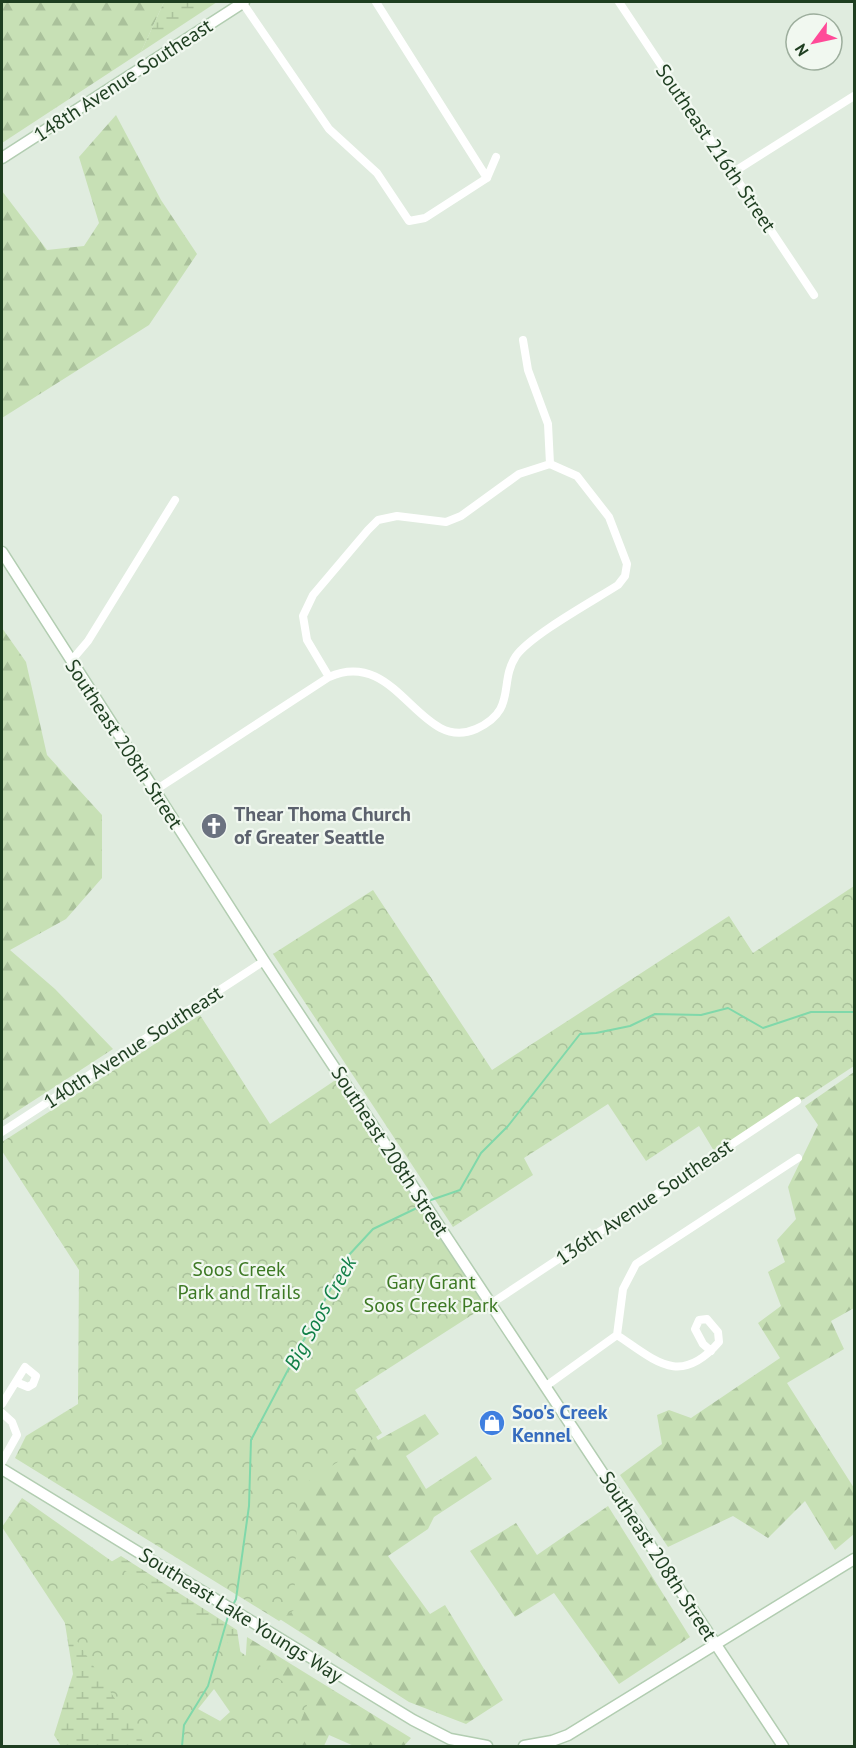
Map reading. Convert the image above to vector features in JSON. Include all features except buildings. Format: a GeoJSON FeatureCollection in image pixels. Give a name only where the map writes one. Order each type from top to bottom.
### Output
{"type":"FeatureCollection","features":[{"type":"Feature","properties":{"kind":"street"},"geometry":{"type":"LineString","coordinates":[[243,2],[329,129],[372,168],[409,221],[425,218],[487,178],[496,157]]}},
{"type":"Feature","properties":{"kind":"street","name":"148th Avenue Southeast"},"geometry":{"type":"LineString","coordinates":[[2,158],[243,2]]}},
{"type":"Feature","properties":{"kind":"street"},"geometry":{"type":"LineString","coordinates":[[376,2],[487,178]]}},
{"type":"Feature","properties":{"kind":"street","name":"Southeast 216th Street"},"geometry":{"type":"LineString","coordinates":[[619,2],[814,295]]}},
{"type":"Feature","properties":{"kind":"street"},"geometry":{"type":"LineString","coordinates":[[732,173],[855,96]]}},
{"type":"Feature","properties":{"kind":"street"},"geometry":{"type":"LineString","coordinates":[[523,340],[528,370],[548,424],[550,464]]}},
{"type":"Feature","properties":{"kind":"street"},"geometry":{"type":"LineString","coordinates":[[154,791],[329,677],[349,670],[372,674],[389,684],[432,723],[447,732],[459,733],[476,729],[491,720],[501,710],[507,695],[510,670],[522,649],[618,585],[625,576],[627,564],[609,517],[572,473],[550,464],[519,474],[461,516],[446,522],[387,517],[368,530],[313,595],[303,616],[307,640],[329,677]]}},
{"type":"Feature","properties":{"kind":"street"},"geometry":{"type":"LineString","coordinates":[[71,661],[88,641],[175,500]]}},
{"type":"Feature","properties":{"kind":"street","name":"Southeast 208th Street"},"geometry":{"type":"LineString","coordinates":[[2,552],[264,961],[783,1746]]}},
{"type":"Feature","properties":{"kind":"street","name":"140th Avenue Southeast"},"geometry":{"type":"LineString","coordinates":[[2,1132],[264,961]]}},
{"type":"Feature","properties":{"kind":"street","name":"136th Avenue Southeast"},"geometry":{"type":"LineString","coordinates":[[492,1303],[797,1101]]}},
{"type":"Feature","properties":{"kind":"street"},"geometry":{"type":"LineString","coordinates":[[546,1386],[617,1335],[621,1296],[628,1275],[636,1264],[798,1158]]}},
{"type":"Feature","properties":{"kind":"street"},"geometry":{"type":"LineString","coordinates":[[617,1335],[672,1369],[690,1366],[711,1351]]}},
{"type":"Feature","properties":{"kind":"street"},"geometry":{"type":"LineString","coordinates":[[2,1404],[16,1382]]}},
{"type":"Feature","properties":{"kind":"street"},"geometry":{"type":"LineString","coordinates":[[2,1413],[12,1422],[17,1435],[2,1462]]}},
{"type":"Feature","properties":{"kind":"street","name":"Southeast Lake Youngs Way"},"geometry":{"type":"LineString","coordinates":[[2,1468],[433,1731],[473,1745],[488,1746]]}},
{"type":"Feature","properties":{"kind":"street"},"geometry":{"type":"LineString","coordinates":[[524,1746],[568,1735],[855,1559]]}},
{"type":"Feature","properties":{"kind":"green space"},"geometry":{"type":"Polygon","coordinates":[[[2,2],[164,2],[141,52],[2,143],[2,2]]]}},
{"type":"Feature","properties":{"kind":"green space"},"geometry":{"type":"Polygon","coordinates":[[[164,2],[217,2],[141,52],[164,2]]]}},
{"type":"Feature","properties":{"kind":"green space"},"geometry":{"type":"Polygon","coordinates":[[[116,115],[161,200],[197,254],[149,325],[2,418],[2,191],[47,250],[84,246],[99,223],[79,157],[116,115]]]}},
{"type":"Feature","properties":{"kind":"green space"},"geometry":{"type":"Polygon","coordinates":[[[2,628],[26,662],[47,755],[102,815],[102,878],[66,919],[10,950],[55,989],[113,1049],[2,1121],[2,628]]]}},
{"type":"Feature","properties":{"kind":"green space"},"geometry":{"type":"Polygon","coordinates":[[[854,886],[854,1066],[717,1156],[699,1126],[646,1161],[608,1104],[524,1158],[533,1175],[453,1227],[273,954],[373,890],[492,1070],[729,916],[753,953],[854,886]]]}},
{"type":"Feature","properties":{"kind":"green space","name":"Soos Creek Park and Trails"},"geometry":{"type":"Polygon","coordinates":[[[200,1015],[270,1124],[337,1079],[489,1304],[355,1390],[382,1433],[298,1488],[294,1610],[279,1621],[15,1458],[26,1436],[78,1404],[79,1270],[2,1151],[2,1142],[200,1015]]]}},
{"type":"Feature","properties":{"kind":"green space"},"geometry":{"type":"Polygon","coordinates":[[[854,1072],[854,1308],[831,1321],[844,1349],[787,1383],[854,1488],[854,1534],[835,1550],[805,1501],[768,1538],[733,1516],[668,1547],[620,1475],[662,1444],[657,1415],[669,1410],[691,1418],[780,1358],[758,1323],[781,1306],[768,1272],[785,1262],[777,1240],[796,1219],[788,1187],[818,1125],[805,1106],[854,1072]]]}},
{"type":"Feature","properties":{"kind":"green space"},"geometry":{"type":"Polygon","coordinates":[[[353,1380],[354,1400],[378,1440],[425,1414],[439,1434],[406,1456],[426,1489],[476,1456],[492,1479],[434,1517],[428,1529],[388,1556],[430,1614],[445,1605],[503,1700],[466,1724],[409,1702],[118,1515],[353,1380]]]}},
{"type":"Feature","properties":{"kind":"green space"},"geometry":{"type":"Polygon","coordinates":[[[22,1498],[309,1700],[291,1746],[146,1746],[2,1527],[22,1498]],[[214,1689],[198,1709],[220,1721],[230,1712],[214,1689]]]}},
{"type":"Feature","properties":{"kind":"green space"},"geometry":{"type":"Polygon","coordinates":[[[608,1506],[690,1637],[619,1684],[554,1593],[515,1617],[470,1551],[516,1523],[537,1555],[608,1506]]]}},
{"type":"Feature","properties":{"kind":"green space"},"geometry":{"type":"Polygon","coordinates":[[[121,1556],[237,1630],[243,1669],[187,1707],[224,1746],[61,1746],[54,1735],[73,1674],[60,1592],[121,1556]]]}},
{"type":"Feature","properties":{"kind":"green space"},"geometry":{"type":"Polygon","coordinates":[[[247,1637],[411,1738],[404,1746],[354,1746],[329,1735],[324,1746],[214,1746],[244,1684],[247,1637]]]}},
{"type":"Feature","properties":{"kind":"waterway","name":"Big Soos Creek"},"geometry":{"type":"LineString","coordinates":[[428,1201],[460,1190],[481,1153],[508,1126],[580,1034],[630,1026],[655,1014],[701,1015],[728,1008],[763,1028],[811,1012],[854,1012]]}},
{"type":"Feature","properties":{"kind":"waterway","name":"Big Soos Creek"},"geometry":{"type":"LineString","coordinates":[[233,1605],[236,1599],[249,1506],[251,1440],[348,1256],[373,1229],[421,1206]]}},
{"type":"Feature","properties":{"kind":"waterway","name":"Big Soos Creek"},"geometry":{"type":"LineString","coordinates":[[182,1746],[184,1725],[208,1686],[229,1613]]}},
{"type":"Feature","properties":{"kind":"place","name":"Thear Thoma Church of Greater Seattle"},"geometry":{"type":"Point","coordinates":[214,826]}},
{"type":"Feature","properties":{"kind":"place","name":"Soo's Creek Kennel"},"geometry":{"type":"Point","coordinates":[492,1423]}},
{"type":"Feature","properties":{"kind":"park label","name":"Gary Grant Soos Creek Park"},"geometry":{"type":"Point","coordinates":[431,1294]}}]}
